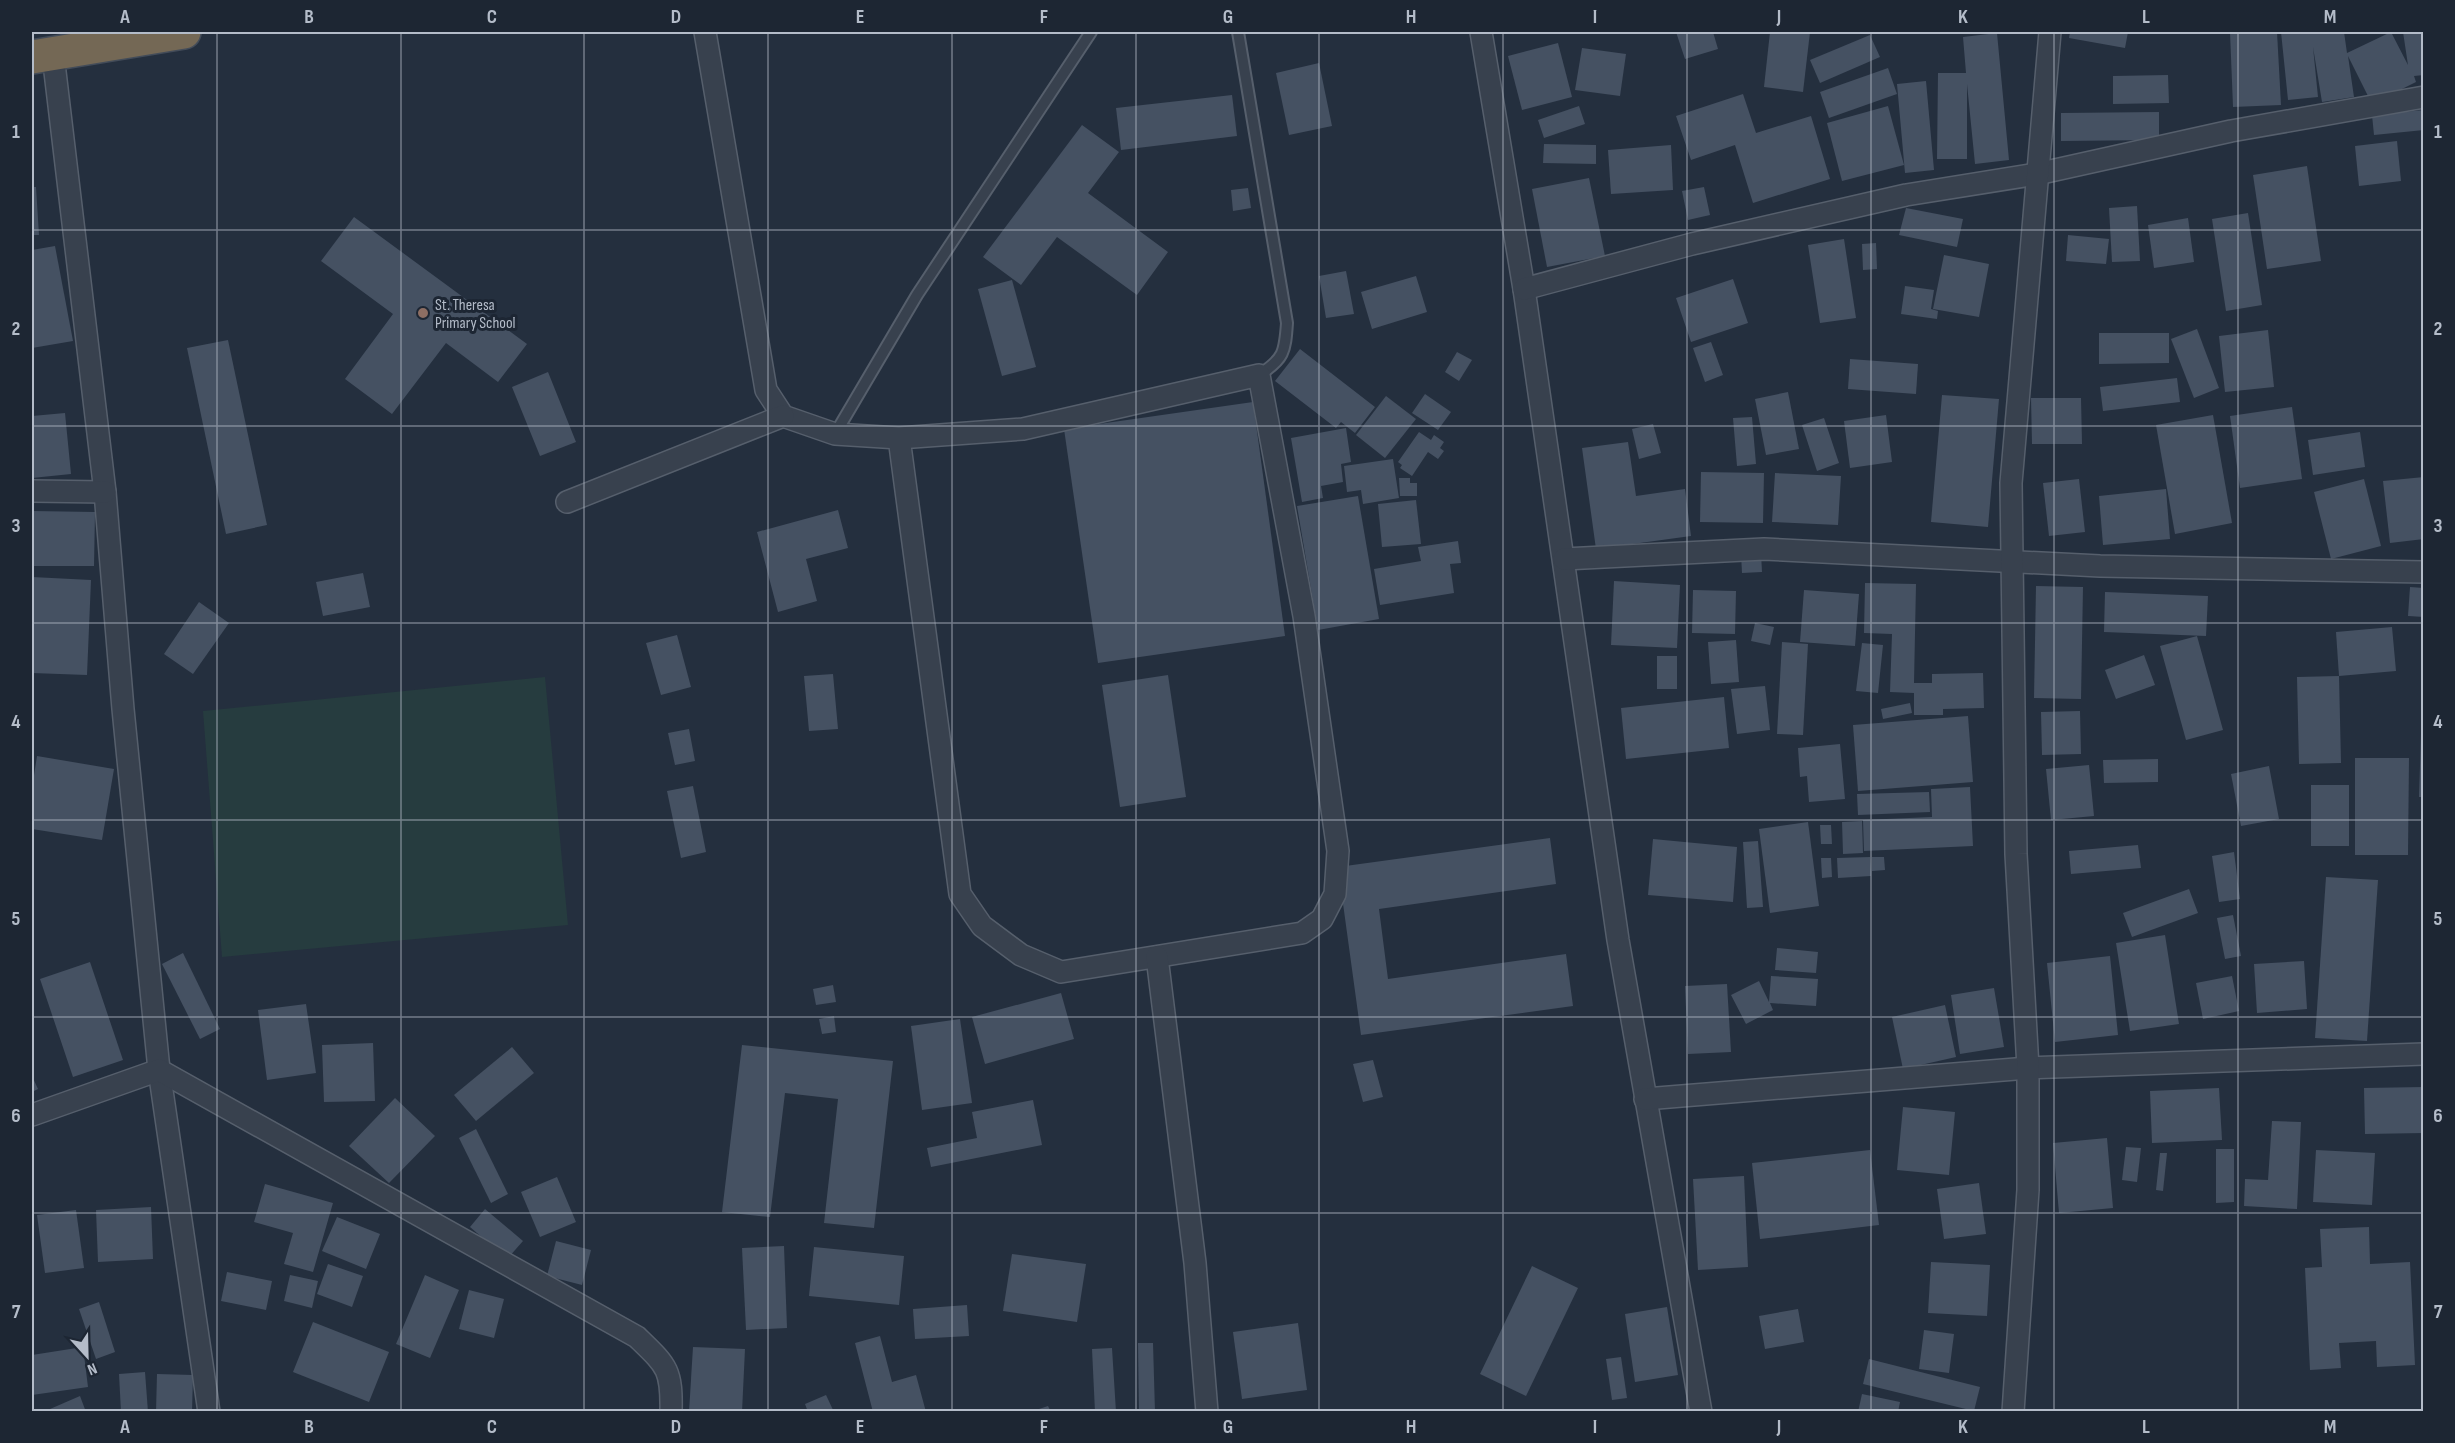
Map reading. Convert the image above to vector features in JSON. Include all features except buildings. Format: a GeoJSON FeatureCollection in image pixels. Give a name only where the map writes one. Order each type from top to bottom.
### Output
{"type":"FeatureCollection","features":[{"type":"Feature","properties":{"kind":"highway"},"geometry":{"type":"LineString","coordinates":[[42,56],[184,32]]}},
{"type":"Feature","properties":{"kind":"street"},"geometry":{"type":"LineString","coordinates":[[705,32],[766,390],[783,416],[835,434],[899,438],[1023,429],[1259,375],[1308,639],[1338,851],[1335,894],[1322,919],[1302,933],[1061,972],[1020,955],[982,926],[960,894],[899,438]]}},
{"type":"Feature","properties":{"kind":"street"},"geometry":{"type":"LineString","coordinates":[[1480,32],[1524,289],[1618,940],[1644,1100],[1701,1412]]}},
{"type":"Feature","properties":{"kind":"street"},"geometry":{"type":"LineString","coordinates":[[2013,1412],[2028,1190],[2028,1068],[2016,854],[2011,483],[2050,32]]}},
{"type":"Feature","properties":{"kind":"street"},"geometry":{"type":"LineString","coordinates":[[42,56],[105,492],[123,709],[159,1070],[209,1412]]}},
{"type":"Feature","properties":{"kind":"street"},"geometry":{"type":"LineString","coordinates":[[1524,289],[1692,244],[1906,195],[2037,174],[2232,131],[2424,97]]}},
{"type":"Feature","properties":{"kind":"street"},"geometry":{"type":"LineString","coordinates":[[567,502],[783,416]]}},
{"type":"Feature","properties":{"kind":"street"},"geometry":{"type":"LineString","coordinates":[[32,491],[105,492]]}},
{"type":"Feature","properties":{"kind":"street"},"geometry":{"type":"LineString","coordinates":[[1564,560],[1764,549],[2100,566],[2424,572]]}},
{"type":"Feature","properties":{"kind":"street"},"geometry":{"type":"LineString","coordinates":[[1157,957],[1195,1263],[1207,1412]]}},
{"type":"Feature","properties":{"kind":"street"},"geometry":{"type":"LineString","coordinates":[[1644,1100],[2028,1068],[2424,1054]]}},
{"type":"Feature","properties":{"kind":"street"},"geometry":{"type":"LineString","coordinates":[[32,1115],[159,1070],[637,1337],[661,1361],[671,1383],[671,1412]]}},
{"type":"Feature","properties":{"kind":"lane"},"geometry":{"type":"LineString","coordinates":[[835,434],[917,295],[1091,32]]}},
{"type":"Feature","properties":{"kind":"lane"},"geometry":{"type":"LineString","coordinates":[[1238,32],[1287,323],[1286,348],[1278,363],[1259,375]]}},
{"type":"Feature","properties":{"kind":"green space"},"geometry":{"type":"Polygon","coordinates":[[[545,677],[568,925],[222,957],[203,711],[545,677]]]}},
{"type":"Feature","properties":{"kind":"place","name":"St. Theresa Primary School"},"geometry":{"type":"Point","coordinates":[423,313]}}]}
